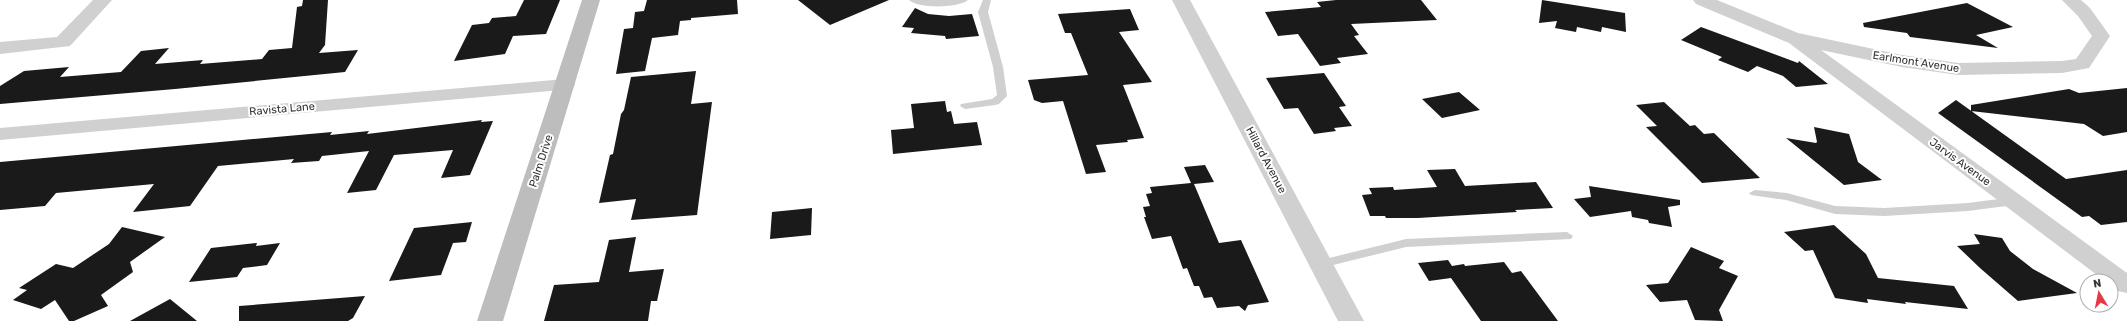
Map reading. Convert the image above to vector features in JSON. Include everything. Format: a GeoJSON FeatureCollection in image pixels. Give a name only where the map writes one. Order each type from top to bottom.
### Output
{"type":"FeatureCollection","features":[{"type":"Feature","properties":{"kind":"street"},"geometry":{"type":"LineString","coordinates":[[0,48],[63,42],[104,0]]}},
{"type":"Feature","properties":{"kind":"street","name":"Palm Drive"},"geometry":{"type":"LineString","coordinates":[[490,321],[591,0]]}},
{"type":"Feature","properties":{"kind":"street","name":"Hillard Avenue"},"geometry":{"type":"LineString","coordinates":[[1181,0],[1351,321]]}},
{"type":"Feature","properties":{"kind":"street","name":"Earlmont Avenue"},"geometry":{"type":"LineString","coordinates":[[1702,0],[1793,38],[1902,61],[1958,69],[2062,67],[2082,64],[2101,36],[2084,12],[2071,0]]}},
{"type":"Feature","properties":{"kind":"street","name":"Jarvis Avenue"},"geometry":{"type":"LineString","coordinates":[[1793,38],[1947,154],[2014,201],[2127,285]]}},
{"type":"Feature","properties":{"kind":"street","name":"Ravista Lane"},"geometry":{"type":"LineString","coordinates":[[0,134],[565,85]]}},
{"type":"Feature","properties":{"kind":"lane"},"geometry":{"type":"LineString","coordinates":[[913,0],[921,4],[941,4],[964,0]]}},
{"type":"Feature","properties":{"kind":"lane"},"geometry":{"type":"LineString","coordinates":[[965,106],[995,102],[1002,96],[998,66],[983,12],[987,0]]}},
{"type":"Feature","properties":{"kind":"lane"},"geometry":{"type":"LineString","coordinates":[[1755,193],[1788,197],[1835,210],[1884,212],[1968,207],[2014,201]]}},
{"type":"Feature","properties":{"kind":"lane"},"geometry":{"type":"LineString","coordinates":[[1321,264],[1406,242],[1566,236]]}},
{"type":"Feature","properties":{"kind":"building"},"geometry":{"type":"Polygon","coordinates":[[[303,0],[328,0],[325,45],[319,53],[358,50],[345,72],[175,89],[0,104],[0,86],[24,71],[69,67],[60,77],[121,72],[141,51],[169,48],[155,64],[203,60],[200,64],[262,59],[269,50],[292,48],[297,7],[302,6],[303,0]]]}},
{"type":"Feature","properties":{"kind":"building"},"geometry":{"type":"Polygon","coordinates":[[[524,0],[560,0],[546,34],[513,36],[505,54],[454,61],[472,25],[489,23],[492,18],[516,16],[524,0]]]}},
{"type":"Feature","properties":{"kind":"building"},"geometry":{"type":"Polygon","coordinates":[[[647,0],[737,0],[738,14],[691,18],[691,20],[680,21],[678,35],[652,38],[645,71],[616,74],[624,29],[633,28],[635,12],[644,11],[647,0]]]}},
{"type":"Feature","properties":{"kind":"building"},"geometry":{"type":"Polygon","coordinates":[[[798,0],[889,0],[830,25],[798,0]]]}},
{"type":"Feature","properties":{"kind":"building"},"geometry":{"type":"Polygon","coordinates":[[[1336,0],[1421,0],[1437,20],[1351,24],[1359,35],[1354,36],[1368,54],[1337,58],[1341,63],[1320,66],[1298,34],[1278,36],[1265,12],[1321,7],[1317,2],[1336,0]]]}},
{"type":"Feature","properties":{"kind":"building"},"geometry":{"type":"Polygon","coordinates":[[[1542,0],[1625,13],[1626,32],[1602,27],[1601,32],[1577,27],[1576,32],[1555,28],[1557,21],[1539,23],[1542,0]]]}},
{"type":"Feature","properties":{"kind":"building"},"geometry":{"type":"Polygon","coordinates":[[[1967,3],[2013,27],[1976,35],[1998,48],[1910,37],[1907,33],[1864,27],[1863,23],[1967,3]]]}},
{"type":"Feature","properties":{"kind":"building"},"geometry":{"type":"Polygon","coordinates":[[[915,8],[928,14],[949,16],[972,14],[979,36],[946,39],[945,36],[911,33],[914,28],[902,27],[915,8]]]}},
{"type":"Feature","properties":{"kind":"building"},"geometry":{"type":"Polygon","coordinates":[[[1130,9],[1139,30],[1119,32],[1152,82],[1123,85],[1144,138],[1127,140],[1128,142],[1096,145],[1106,172],[1086,174],[1063,101],[1042,103],[1034,100],[1028,80],[1088,75],[1071,33],[1065,33],[1058,14],[1130,9]]]}},
{"type":"Feature","properties":{"kind":"building"},"geometry":{"type":"Polygon","coordinates":[[[1701,27],[1798,63],[1799,61],[1828,84],[1796,87],[1783,76],[1757,66],[1748,72],[1718,60],[1722,57],[1681,40],[1701,27]]]}},
{"type":"Feature","properties":{"kind":"building"},"geometry":{"type":"Polygon","coordinates":[[[696,71],[691,104],[712,102],[697,215],[631,220],[636,199],[599,203],[610,155],[613,154],[621,114],[624,110],[631,77],[696,71]]]}},
{"type":"Feature","properties":{"kind":"building"},"geometry":{"type":"Polygon","coordinates":[[[1324,73],[1346,106],[1339,107],[1352,126],[1334,128],[1336,131],[1314,134],[1298,108],[1284,109],[1266,78],[1324,73]]]}},
{"type":"Feature","properties":{"kind":"building"},"geometry":{"type":"Polygon","coordinates":[[[2127,88],[2127,132],[2103,136],[2084,124],[1971,111],[1971,105],[2069,89],[2079,93],[2127,88]]]}},
{"type":"Feature","properties":{"kind":"building"},"geometry":{"type":"Polygon","coordinates":[[[1459,92],[1480,110],[1442,118],[1422,99],[1459,92]]]}},
{"type":"Feature","properties":{"kind":"building"},"geometry":{"type":"Polygon","coordinates":[[[1956,100],[2066,179],[2127,170],[2127,222],[2101,225],[2089,216],[2082,217],[1938,113],[1956,100]]]}},
{"type":"Feature","properties":{"kind":"building"},"geometry":{"type":"Polygon","coordinates":[[[945,101],[947,112],[951,111],[954,124],[977,122],[982,145],[893,154],[891,130],[914,128],[911,104],[945,101]]]}},
{"type":"Feature","properties":{"kind":"building"},"geometry":{"type":"Polygon","coordinates":[[[1664,102],[1690,126],[1695,125],[1704,134],[1714,133],[1760,178],[1702,183],[1646,127],[1657,126],[1636,105],[1664,102]]]}},
{"type":"Feature","properties":{"kind":"building"},"geometry":{"type":"Polygon","coordinates":[[[482,120],[481,122],[493,121],[470,175],[441,178],[453,150],[394,155],[376,190],[347,193],[369,151],[322,156],[319,161],[291,163],[294,159],[218,166],[190,206],[133,212],[154,184],[56,193],[45,206],[0,210],[0,162],[332,132],[330,135],[369,131],[367,134],[482,120]]]}},
{"type":"Feature","properties":{"kind":"building"},"geometry":{"type":"Polygon","coordinates":[[[1814,127],[1849,134],[1858,162],[1882,180],[1844,185],[1786,138],[1816,143],[1814,127]]]}},
{"type":"Feature","properties":{"kind":"building"},"geometry":{"type":"Polygon","coordinates":[[[1205,165],[1214,182],[1194,184],[1219,243],[1241,240],[1269,302],[1248,305],[1245,311],[1239,306],[1217,308],[1212,297],[1204,298],[1199,286],[1194,286],[1187,268],[1183,269],[1171,236],[1152,239],[1144,217],[1146,217],[1143,207],[1150,206],[1146,194],[1152,193],[1150,187],[1191,183],[1184,167],[1205,165]]]}},
{"type":"Feature","properties":{"kind":"building"},"geometry":{"type":"Polygon","coordinates":[[[1455,169],[1465,186],[1536,182],[1553,208],[1515,210],[1517,212],[1418,218],[1386,218],[1385,216],[1370,216],[1362,195],[1372,194],[1369,188],[1393,187],[1394,190],[1437,187],[1427,170],[1455,169]]]}},
{"type":"Feature","properties":{"kind":"building"},"geometry":{"type":"Polygon","coordinates":[[[1589,186],[1680,200],[1680,205],[1668,207],[1672,227],[1649,223],[1648,220],[1632,217],[1631,211],[1590,217],[1574,199],[1591,197],[1589,186]]]}},
{"type":"Feature","properties":{"kind":"building"},"geometry":{"type":"Polygon","coordinates":[[[812,208],[811,235],[770,239],[772,212],[812,208]]]}},
{"type":"Feature","properties":{"kind":"building"},"geometry":{"type":"Polygon","coordinates":[[[472,222],[466,242],[453,243],[441,275],[389,281],[414,228],[472,222]]]}},
{"type":"Feature","properties":{"kind":"building"},"geometry":{"type":"Polygon","coordinates":[[[1834,225],[1866,254],[1878,278],[1954,286],[1968,309],[1867,299],[1868,303],[1835,298],[1813,250],[1805,251],[1784,232],[1834,225]]]}},
{"type":"Feature","properties":{"kind":"building"},"geometry":{"type":"Polygon","coordinates":[[[122,227],[165,237],[130,262],[133,272],[101,295],[108,306],[74,321],[69,321],[55,300],[41,309],[13,300],[27,290],[19,288],[56,264],[73,268],[109,244],[122,227]]]}},
{"type":"Feature","properties":{"kind":"building"},"geometry":{"type":"Polygon","coordinates":[[[1974,234],[2002,238],[2010,251],[2033,269],[2077,293],[2018,301],[1957,246],[1980,244],[1974,234]]]}},
{"type":"Feature","properties":{"kind":"building"},"geometry":{"type":"Polygon","coordinates":[[[636,237],[629,272],[664,269],[657,301],[651,301],[648,321],[544,321],[554,285],[599,282],[609,240],[636,237]]]}},
{"type":"Feature","properties":{"kind":"building"},"geometry":{"type":"Polygon","coordinates":[[[257,243],[256,246],[280,243],[267,265],[243,268],[237,277],[189,282],[211,248],[257,243]]]}},
{"type":"Feature","properties":{"kind":"building"},"geometry":{"type":"Polygon","coordinates":[[[1691,247],[1724,261],[1719,268],[1738,276],[1719,310],[1723,321],[1695,320],[1687,300],[1660,302],[1646,285],[1668,283],[1691,247]]]}},
{"type":"Feature","properties":{"kind":"building"},"geometry":{"type":"Polygon","coordinates":[[[1448,260],[1452,266],[1504,262],[1512,273],[1521,271],[1558,321],[1481,321],[1451,278],[1429,281],[1418,263],[1448,260]]]}},
{"type":"Feature","properties":{"kind":"building"},"geometry":{"type":"Polygon","coordinates":[[[365,296],[353,318],[348,321],[239,321],[239,306],[365,296]]]}},
{"type":"Feature","properties":{"kind":"building"},"geometry":{"type":"Polygon","coordinates":[[[170,299],[197,321],[130,321],[170,299]]]}}]}
